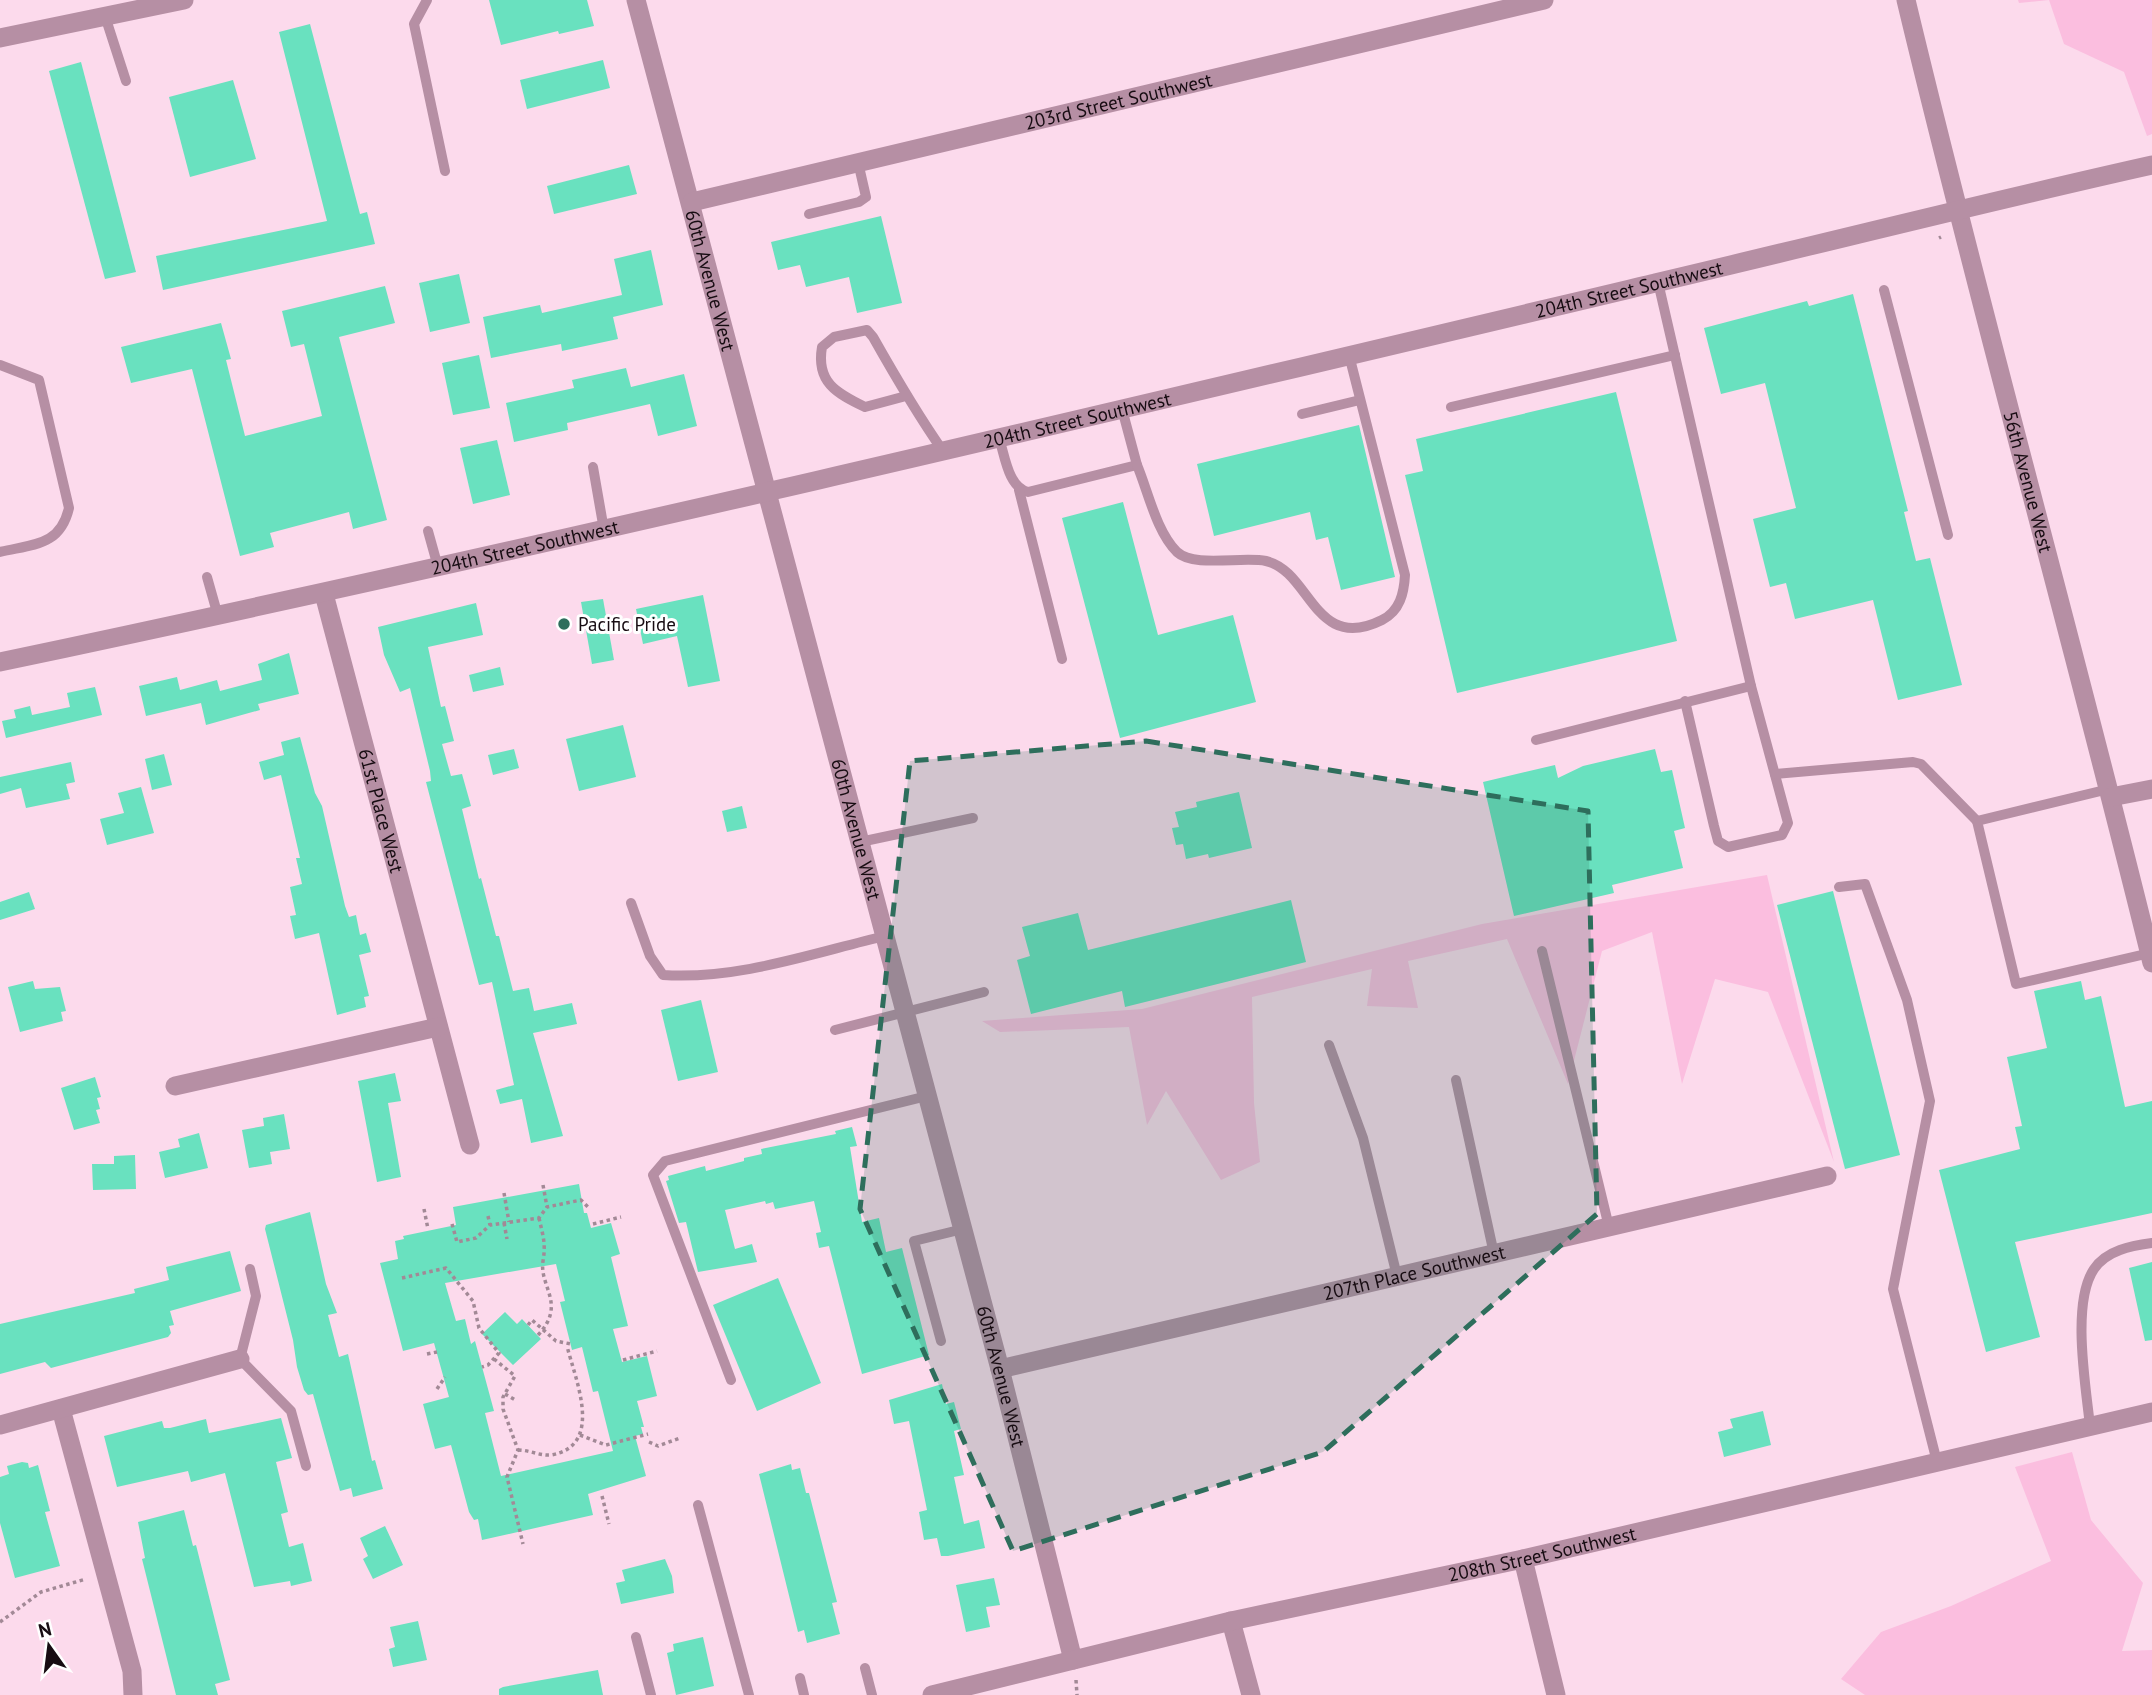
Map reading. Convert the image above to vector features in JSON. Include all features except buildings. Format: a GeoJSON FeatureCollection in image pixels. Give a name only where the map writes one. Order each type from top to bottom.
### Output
{"type":"FeatureCollection","features":[{"type":"Feature","properties":{"kind":"street","name":"60th Avenue West"},"geometry":{"type":"LineString","coordinates":[[636,0],[692,202],[1000,1369],[1073,1660]]}},
{"type":"Feature","properties":{"kind":"street","name":"203rd Street Southwest"},"geometry":{"type":"LineString","coordinates":[[692,202],[1544,0]]}},
{"type":"Feature","properties":{"kind":"street","name":"56th Avenue West"},"geometry":{"type":"LineString","coordinates":[[1906,0],[1956,208],[2056,598],[2111,793],[2151,958]]}},
{"type":"Feature","properties":{"kind":"street"},"geometry":{"type":"LineString","coordinates":[[0,38],[174,1]]}},
{"type":"Feature","properties":{"kind":"street","name":"204th Street Southwest"},"geometry":{"type":"LineString","coordinates":[[0,662],[324,594],[767,493],[1658,282],[1956,208],[2152,165]]}},
{"type":"Feature","properties":{"kind":"street","name":"61st Place West"},"geometry":{"type":"LineString","coordinates":[[324,594],[470,1144]]}},
{"type":"Feature","properties":{"kind":"street"},"geometry":{"type":"LineString","coordinates":[[2111,793],[2152,789]]}},
{"type":"Feature","properties":{"kind":"street"},"geometry":{"type":"LineString","coordinates":[[175,1086],[438,1027]]}},
{"type":"Feature","properties":{"kind":"street","name":"207th Place Southwest"},"geometry":{"type":"LineString","coordinates":[[1000,1369],[1827,1176]]}},
{"type":"Feature","properties":{"kind":"street"},"geometry":{"type":"LineString","coordinates":[[0,1425],[240,1359]]}},
{"type":"Feature","properties":{"kind":"street"},"geometry":{"type":"LineString","coordinates":[[61,1409],[132,1671],[133,1695]]}},
{"type":"Feature","properties":{"kind":"street","name":"208th Street Southwest"},"geometry":{"type":"LineString","coordinates":[[932,1695],[1231,1621],[1523,1559],[2152,1412]]}},
{"type":"Feature","properties":{"kind":"street"},"geometry":{"type":"LineString","coordinates":[[1523,1559],[1556,1695]]}},
{"type":"Feature","properties":{"kind":"street"},"geometry":{"type":"LineString","coordinates":[[1231,1621],[1251,1695]]}},
{"type":"Feature","properties":{"kind":"lane"},"geometry":{"type":"LineString","coordinates":[[427,0],[414,24],[445,171]]}},
{"type":"Feature","properties":{"kind":"lane"},"geometry":{"type":"LineString","coordinates":[[106,16],[126,81]]}},
{"type":"Feature","properties":{"kind":"lane"},"geometry":{"type":"LineString","coordinates":[[809,214],[859,202],[866,197],[858,162]]}},
{"type":"Feature","properties":{"kind":"lane"},"geometry":{"type":"LineString","coordinates":[[1658,282],[1751,686],[1788,823],[1782,835],[1728,847],[1718,841],[1685,701]]}},
{"type":"Feature","properties":{"kind":"lane"},"geometry":{"type":"LineString","coordinates":[[1884,290],[1948,535]]}},
{"type":"Feature","properties":{"kind":"lane"},"geometry":{"type":"LineString","coordinates":[[906,396],[865,407],[847,398],[826,382],[819,364],[822,347],[834,337],[867,331],[906,396],[944,451]]}},
{"type":"Feature","properties":{"kind":"lane"},"geometry":{"type":"LineString","coordinates":[[1122,409],[1137,465],[1165,536],[1178,553],[1192,559],[1266,561],[1281,568],[1317,610],[1334,624],[1351,629],[1369,626],[1386,618],[1397,607],[1405,592],[1405,575],[1349,355]]}},
{"type":"Feature","properties":{"kind":"lane"},"geometry":{"type":"LineString","coordinates":[[1451,407],[1675,355]]}},
{"type":"Feature","properties":{"kind":"lane"},"geometry":{"type":"LineString","coordinates":[[0,365],[39,380],[69,508],[64,527],[49,540],[0,552]]}},
{"type":"Feature","properties":{"kind":"lane"},"geometry":{"type":"LineString","coordinates":[[1302,414],[1360,400]]}},
{"type":"Feature","properties":{"kind":"lane"},"geometry":{"type":"LineString","coordinates":[[999,438],[1014,483],[1019,490],[1062,659]]}},
{"type":"Feature","properties":{"kind":"lane"},"geometry":{"type":"LineString","coordinates":[[1019,490],[1028,492],[1137,465]]}},
{"type":"Feature","properties":{"kind":"lane"},"geometry":{"type":"LineString","coordinates":[[593,467],[604,530]]}},
{"type":"Feature","properties":{"kind":"lane"},"geometry":{"type":"LineString","coordinates":[[428,531],[438,567]]}},
{"type":"Feature","properties":{"kind":"lane"},"geometry":{"type":"LineString","coordinates":[[207,577],[218,616]]}},
{"type":"Feature","properties":{"kind":"lane"},"geometry":{"type":"LineString","coordinates":[[1536,740],[1751,686]]}},
{"type":"Feature","properties":{"kind":"lane"},"geometry":{"type":"LineString","coordinates":[[1775,774],[1913,762],[1921,764],[1977,821],[2016,984],[2151,958]]}},
{"type":"Feature","properties":{"kind":"lane"},"geometry":{"type":"LineString","coordinates":[[1977,821],[2111,793]]}},
{"type":"Feature","properties":{"kind":"lane"},"geometry":{"type":"LineString","coordinates":[[860,842],[973,818]]}},
{"type":"Feature","properties":{"kind":"lane"},"geometry":{"type":"LineString","coordinates":[[1839,887],[1865,884],[1907,1000],[1930,1101],[1894,1289],[1937,1462]]}},
{"type":"Feature","properties":{"kind":"lane"},"geometry":{"type":"LineString","coordinates":[[631,903],[650,956],[663,975],[698,978],[729,973],[885,936]]}},
{"type":"Feature","properties":{"kind":"lane"},"geometry":{"type":"LineString","coordinates":[[1542,951],[1609,1227]]}},
{"type":"Feature","properties":{"kind":"lane"},"geometry":{"type":"LineString","coordinates":[[835,1030],[984,992]]}},
{"type":"Feature","properties":{"kind":"lane"},"geometry":{"type":"LineString","coordinates":[[1329,1045],[1363,1138],[1397,1276]]}},
{"type":"Feature","properties":{"kind":"lane"},"geometry":{"type":"LineString","coordinates":[[1456,1080],[1494,1254]]}},
{"type":"Feature","properties":{"kind":"lane"},"geometry":{"type":"LineString","coordinates":[[731,1380],[653,1175],[664,1161],[927,1096]]}},
{"type":"Feature","properties":{"kind":"lane"},"geometry":{"type":"LineString","coordinates":[[941,1341],[914,1241],[963,1229]]}},
{"type":"Feature","properties":{"kind":"lane"},"geometry":{"type":"LineString","coordinates":[[2090,1426],[2084,1342],[2088,1282],[2095,1268],[2107,1256],[2130,1246],[2152,1243]]}},
{"type":"Feature","properties":{"kind":"lane"},"geometry":{"type":"LineString","coordinates":[[250,1269],[256,1296],[240,1359],[291,1411],[306,1466]]}},
{"type":"Feature","properties":{"kind":"lane"},"geometry":{"type":"LineString","coordinates":[[698,1504],[749,1695]]}},
{"type":"Feature","properties":{"kind":"lane"},"geometry":{"type":"LineString","coordinates":[[636,1637],[651,1695]]}},
{"type":"Feature","properties":{"kind":"lane"},"geometry":{"type":"LineString","coordinates":[[865,1668],[872,1695]]}},
{"type":"Feature","properties":{"kind":"lane"},"geometry":{"type":"LineString","coordinates":[[800,1678],[804,1695]]}},
{"type":"Feature","properties":{"kind":"path"},"geometry":{"type":"LineString","coordinates":[[543,1185],[547,1207]]}},
{"type":"Feature","properties":{"kind":"path"},"geometry":{"type":"LineString","coordinates":[[505,1193],[510,1223]]}},
{"type":"Feature","properties":{"kind":"path"},"geometry":{"type":"LineString","coordinates":[[452,1224],[457,1242],[476,1238],[490,1225],[539,1218],[547,1207],[580,1200],[589,1208]]}},
{"type":"Feature","properties":{"kind":"path"},"geometry":{"type":"LineString","coordinates":[[424,1209],[428,1228]]}},
{"type":"Feature","properties":{"kind":"path"},"geometry":{"type":"LineString","coordinates":[[488,1216],[490,1225]]}},
{"type":"Feature","properties":{"kind":"path"},"geometry":{"type":"LineString","coordinates":[[593,1224],[621,1217]]}},
{"type":"Feature","properties":{"kind":"path"},"geometry":{"type":"LineString","coordinates":[[538,1335],[543,1329],[552,1300],[542,1262],[547,1252],[539,1218]]}},
{"type":"Feature","properties":{"kind":"path"},"geometry":{"type":"LineString","coordinates":[[504,1223],[507,1239]]}},
{"type":"Feature","properties":{"kind":"path"},"geometry":{"type":"LineString","coordinates":[[402,1278],[446,1268],[473,1301],[479,1328],[499,1353],[482,1367]]}},
{"type":"Feature","properties":{"kind":"path"},"geometry":{"type":"LineString","coordinates":[[518,1450],[553,1454],[572,1445],[580,1435],[585,1418],[569,1345],[556,1341],[532,1320],[528,1325]]}},
{"type":"Feature","properties":{"kind":"path"},"geometry":{"type":"LineString","coordinates":[[623,1360],[657,1350]]}},
{"type":"Feature","properties":{"kind":"path"},"geometry":{"type":"LineString","coordinates":[[426,1354],[437,1352]]}},
{"type":"Feature","properties":{"kind":"path"},"geometry":{"type":"LineString","coordinates":[[494,1359],[515,1376],[505,1394],[503,1409],[518,1450],[507,1477],[523,1544]]}},
{"type":"Feature","properties":{"kind":"path"},"geometry":{"type":"LineString","coordinates":[[437,1389],[445,1377]]}},
{"type":"Feature","properties":{"kind":"path"},"geometry":{"type":"LineString","coordinates":[[505,1394],[517,1401]]}},
{"type":"Feature","properties":{"kind":"path"},"geometry":{"type":"LineString","coordinates":[[580,1435],[606,1445],[648,1434]]}},
{"type":"Feature","properties":{"kind":"path"},"geometry":{"type":"LineString","coordinates":[[649,1442],[658,1446],[680,1438]]}},
{"type":"Feature","properties":{"kind":"path"},"geometry":{"type":"LineString","coordinates":[[601,1496],[609,1524]]}},
{"type":"Feature","properties":{"kind":"path"},"geometry":{"type":"LineString","coordinates":[[0,1622],[41,1592],[86,1579]]}},
{"type":"Feature","properties":{"kind":"highlighted area"},"geometry":{"type":"Polygon","coordinates":[[[1146,741],[1588,811],[1597,1214],[1323,1452],[1013,1551],[860,1209],[910,761],[1146,741]]]}},
{"type":"Feature","properties":{"kind":"shaded area"},"geometry":{"type":"Polygon","coordinates":[[[2018,0],[2049,0],[2019,3],[2018,0]]]}},
{"type":"Feature","properties":{"kind":"shaded area"},"geometry":{"type":"Polygon","coordinates":[[[2049,0],[2152,0],[2152,134],[2147,136],[2124,72],[2064,44],[2049,0]]]}},
{"type":"Feature","properties":{"kind":"shaded area"},"geometry":{"type":"Polygon","coordinates":[[[1767,875],[1834,1162],[1768,992],[1715,979],[1682,1084],[1652,932],[1602,951],[1568,1084],[1507,939],[1408,961],[1418,1008],[1367,1006],[1372,969],[1252,997],[1254,1103],[1260,1162],[1221,1180],[1166,1091],[1147,1125],[1129,1027],[1000,1032],[982,1021],[1142,1009],[1482,924],[1767,875]]]}},
{"type":"Feature","properties":{"kind":"shaded area"},"geometry":{"type":"Polygon","coordinates":[[[2072,1452],[2091,1520],[2143,1583],[2122,1651],[2152,1650],[2152,1695],[1865,1695],[1841,1679],[1881,1632],[1951,1606],[2051,1561],[2015,1467],[2072,1452]]]}},
{"type":"Feature","properties":{"kind":"place","name":"Pacific Pride"},"geometry":{"type":"Point","coordinates":[564,624]}}]}
